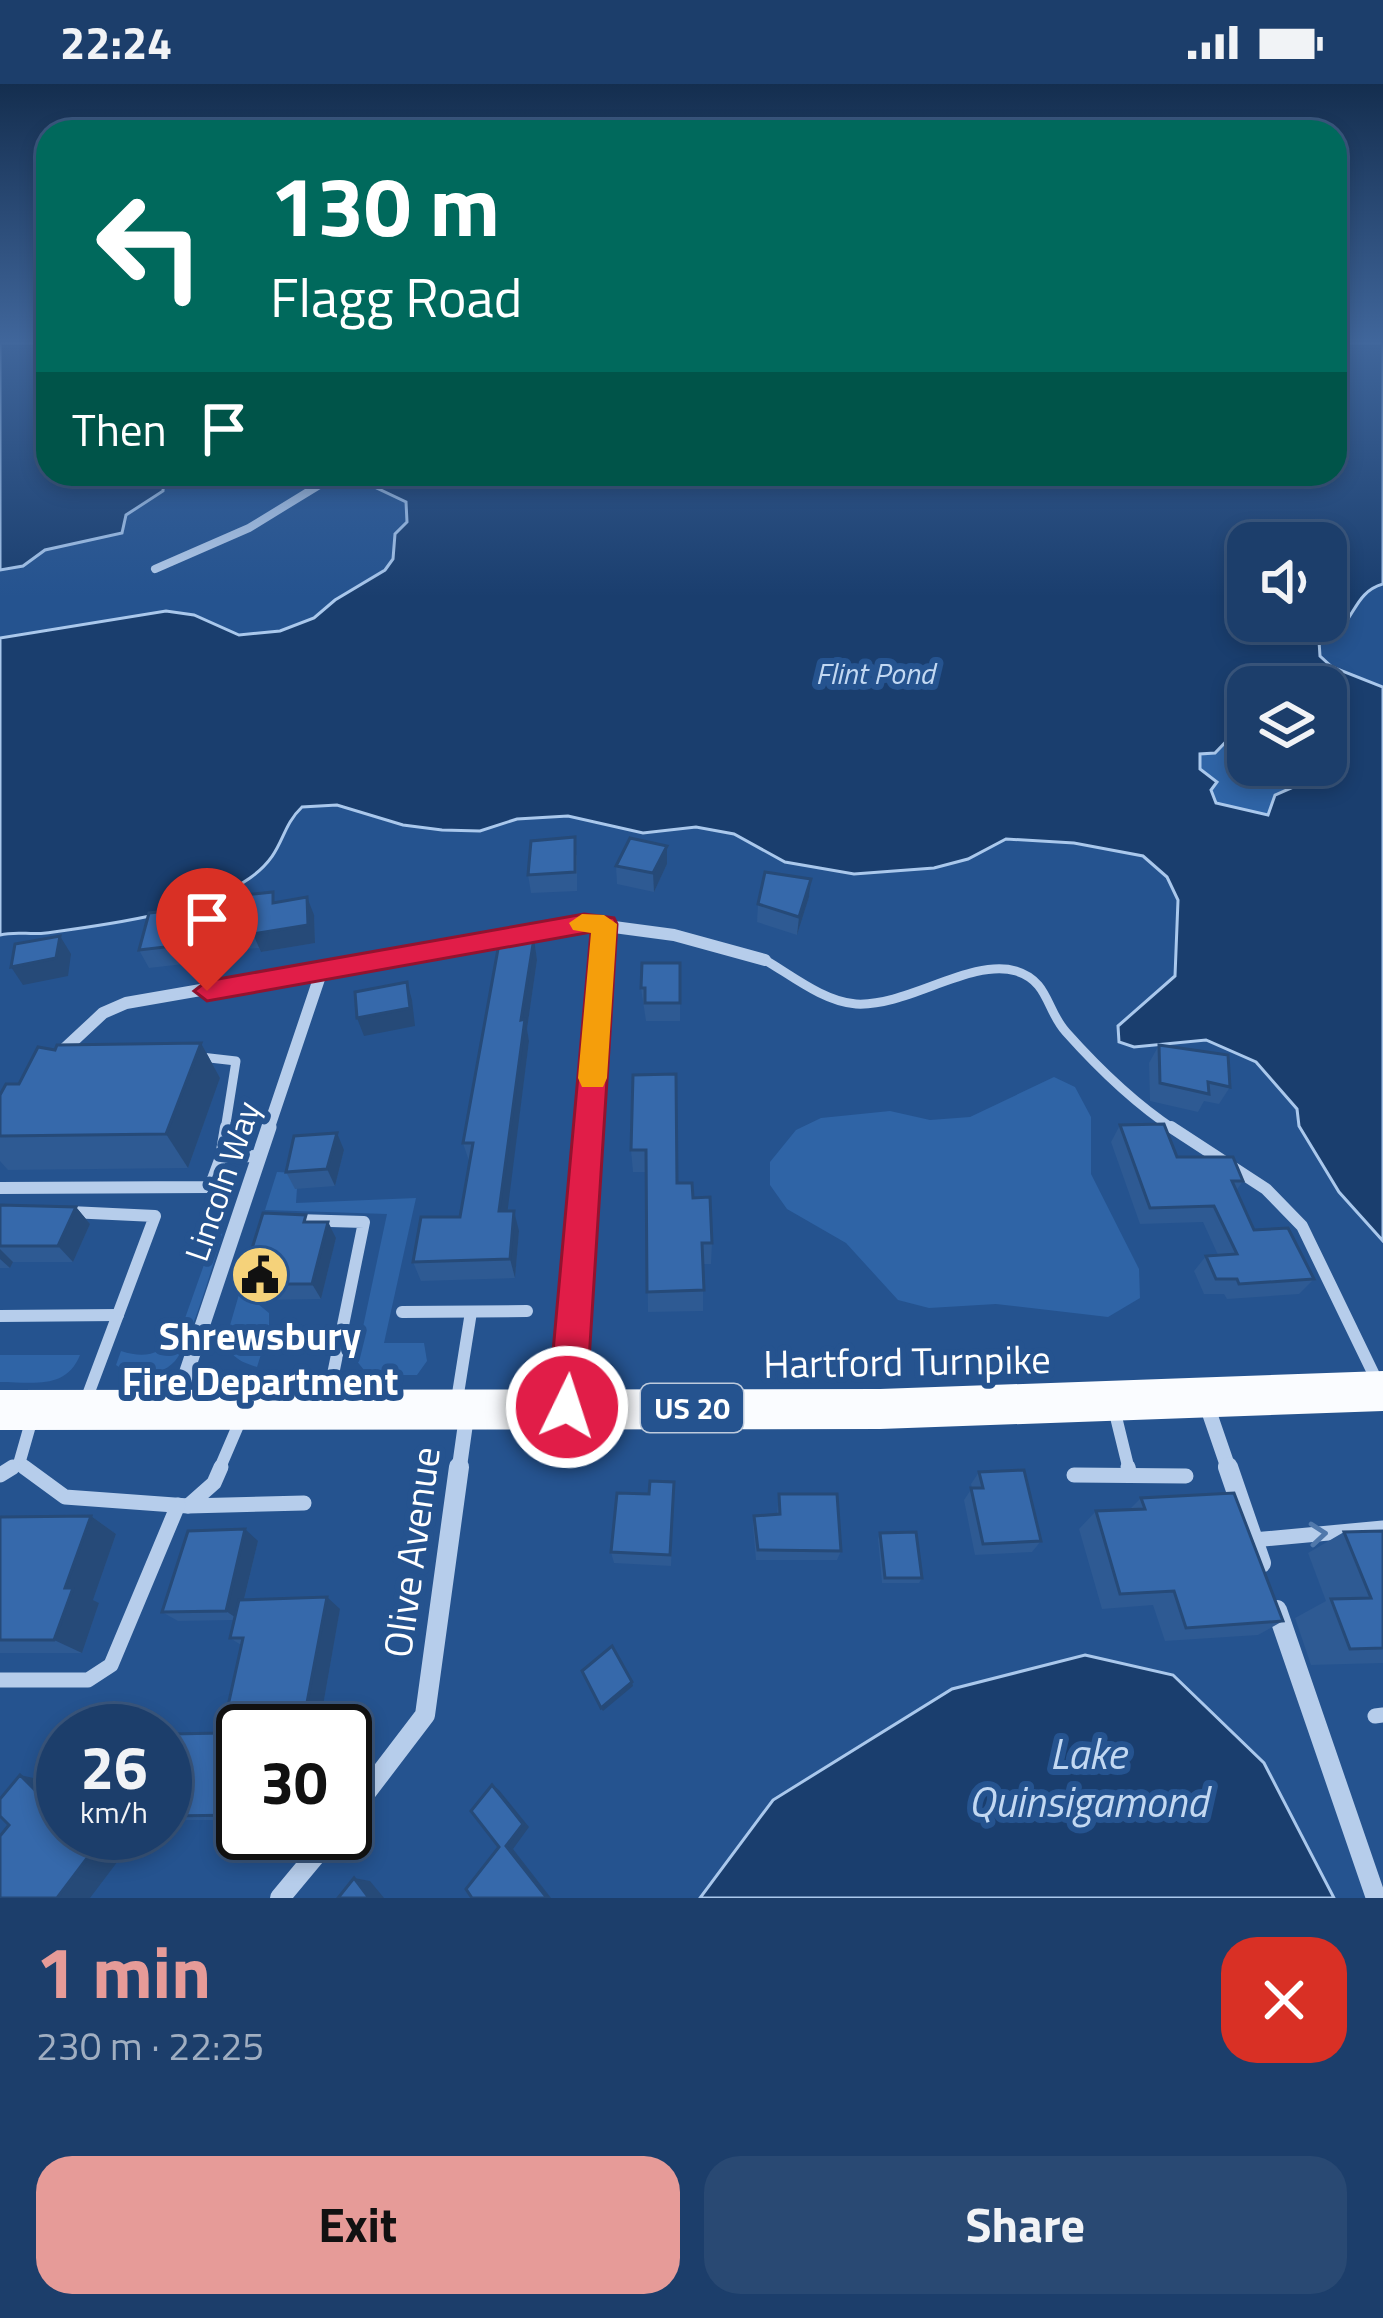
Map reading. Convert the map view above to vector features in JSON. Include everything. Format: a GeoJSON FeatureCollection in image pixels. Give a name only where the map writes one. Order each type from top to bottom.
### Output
{"type":"FeatureCollection","features":[{"type":"Feature","properties":{"kind":"main road","name":"Hartford Turnpike"},"geometry":{"type":"LineString","coordinates":[[17,1410],[880,1409],[1382,1391]]}},
{"type":"Feature","properties":{"kind":"street"},"geometry":{"type":"LineString","coordinates":[[154,569],[249,528],[317,486]]}},
{"type":"Feature","properties":{"kind":"street"},"geometry":{"type":"LineString","coordinates":[[48,1066],[113,1007],[584,923],[674,935],[765,960]]}},
{"type":"Feature","properties":{"kind":"street"},"geometry":{"type":"LineString","coordinates":[[567,1407],[604,924]]}},
{"type":"Feature","properties":{"kind":"street","name":"Lincoln Way"},"geometry":{"type":"LineString","coordinates":[[174,1409],[322,970]]}},
{"type":"Feature","properties":{"kind":"street"},"geometry":{"type":"LineString","coordinates":[[1204,1400],[1376,1898]]}},
{"type":"Feature","properties":{"kind":"street","name":"Olive Avenue"},"geometry":{"type":"LineString","coordinates":[[372,1785],[425,1715],[461,1411]]}},
{"type":"Feature","properties":{"kind":"street"},"geometry":{"type":"LineString","coordinates":[[280,1898],[312,1860]]}},
{"type":"Feature","properties":{"kind":"lane"},"geometry":{"type":"LineString","coordinates":[[765,960],[825,995],[855,1004],[882,1004],[920,994],[992,967],[1021,972],[1043,986],[1061,1027],[1141,1108],[1266,1189],[1302,1226],[1382,1391]]}},
{"type":"Feature","properties":{"kind":"lane"},"geometry":{"type":"LineString","coordinates":[[0,1188],[210,1187],[236,1061],[197,1056]]}},
{"type":"Feature","properties":{"kind":"lane"},"geometry":{"type":"LineString","coordinates":[[220,1156],[259,1156]]}},
{"type":"Feature","properties":{"kind":"lane"},"geometry":{"type":"LineString","coordinates":[[44,1211],[155,1216],[82,1411]]}},
{"type":"Feature","properties":{"kind":"lane"},"geometry":{"type":"LineString","coordinates":[[238,1218],[259,1218]]}},
{"type":"Feature","properties":{"kind":"lane"},"geometry":{"type":"LineString","coordinates":[[280,1219],[364,1222],[326,1410]]}},
{"type":"Feature","properties":{"kind":"lane"},"geometry":{"type":"LineString","coordinates":[[402,1312],[527,1312]]}},
{"type":"Feature","properties":{"kind":"lane"},"geometry":{"type":"LineString","coordinates":[[461,1411],[472,1312]]}},
{"type":"Feature","properties":{"kind":"lane"},"geometry":{"type":"LineString","coordinates":[[0,1316],[118,1315]]}},
{"type":"Feature","properties":{"kind":"lane"},"geometry":{"type":"LineString","coordinates":[[1112,1402],[1130,1475]]}},
{"type":"Feature","properties":{"kind":"lane"},"geometry":{"type":"LineString","coordinates":[[17,1410],[19,1464]]}},
{"type":"Feature","properties":{"kind":"lane"},"geometry":{"type":"LineString","coordinates":[[0,1680],[88,1680],[111,1665],[183,1506],[214,1483],[244,1410]]}},
{"type":"Feature","properties":{"kind":"lane"},"geometry":{"type":"LineString","coordinates":[[19,1464],[65,1496],[183,1506],[304,1503]]}},
{"type":"Feature","properties":{"kind":"lane"},"geometry":{"type":"LineString","coordinates":[[0,1475],[19,1464]]}},
{"type":"Feature","properties":{"kind":"lane"},"geometry":{"type":"LineString","coordinates":[[1074,1474],[1186,1476]]}},
{"type":"Feature","properties":{"kind":"lane"},"geometry":{"type":"LineString","coordinates":[[1253,1540],[1383,1528]]}},
{"type":"Feature","properties":{"kind":"shaded area"},"geometry":{"type":"Polygon","coordinates":[[[1227,740],[1227,786],[1296,786],[1275,795],[1268,815],[1216,803],[1200,769],[1200,754],[1215,753],[1227,740]]]}},
{"type":"Feature","properties":{"kind":"shaded area"},"geometry":{"type":"Polygon","coordinates":[[[1054,1077],[1075,1087],[1091,1117],[1091,1174],[1139,1269],[1140,1298],[1108,1317],[996,1304],[929,1308],[898,1300],[846,1243],[787,1209],[770,1185],[770,1162],[796,1130],[821,1118],[890,1111],[930,1120],[970,1117],[1054,1077]]]}},
{"type":"Feature","properties":{"kind":"shaded area"},"geometry":{"type":"Polygon","coordinates":[[[277,1172],[298,1173],[296,1203],[416,1198],[384,1343],[424,1343],[427,1361],[417,1375],[368,1375],[356,1360],[387,1214],[265,1210],[277,1172]]]}},
{"type":"Feature","properties":{"kind":"shaded area"},"geometry":{"type":"Polygon","coordinates":[[[231,1201],[198,1310],[175,1361],[146,1375],[116,1365],[121,1351],[151,1354],[178,1338],[223,1211],[231,1201]]]}},
{"type":"Feature","properties":{"kind":"shaded area"},"geometry":{"type":"Polygon","coordinates":[[[254,1243],[252,1299],[269,1313],[257,1367],[237,1358],[226,1339],[254,1243]]]}},
{"type":"Feature","properties":{"kind":"shaded area"},"geometry":{"type":"Polygon","coordinates":[[[0,1355],[80,1355],[57,1379],[24,1383],[0,1382],[0,1355]]]}},
{"type":"Feature","properties":{"kind":"water"},"geometry":{"type":"Polygon","coordinates":[[[0,428],[36,428],[36,486],[163,486],[163,491],[126,515],[122,533],[45,550],[23,566],[0,570],[0,428]]]}},
{"type":"Feature","properties":{"kind":"water","name":"Flint Pond"},"geometry":{"type":"Polygon","coordinates":[[[1347,428],[1383,428],[1383,584],[1365,594],[1347,621],[1347,522],[1227,522],[1227,642],[1319,642],[1320,656],[1331,666],[1227,666],[1227,740],[1215,753],[1200,754],[1200,769],[1217,782],[1211,790],[1216,803],[1268,815],[1275,795],[1296,786],[1347,786],[1347,673],[1383,687],[1383,1241],[1339,1192],[1299,1126],[1297,1109],[1256,1062],[1206,1040],[1134,1047],[1119,1042],[1118,1026],[1175,976],[1178,900],[1167,877],[1143,856],[1074,843],[1006,839],[968,859],[934,868],[854,874],[785,862],[734,834],[696,827],[643,833],[568,816],[517,819],[480,831],[442,830],[403,825],[337,805],[302,807],[262,868],[230,890],[179,909],[124,921],[0,935],[0,638],[166,611],[194,615],[239,635],[280,631],[314,618],[385,570],[393,559],[395,534],[407,522],[406,502],[372,486],[1347,486],[1347,428]]]}},
{"type":"Feature","properties":{"kind":"water","name":"Lake Quinsigamond"},"geometry":{"type":"Polygon","coordinates":[[[1085,1655],[1173,1675],[1264,1763],[1334,1898],[700,1898],[773,1800],[952,1689],[1085,1655]]]}},
{"type":"Feature","properties":{"kind":"building"},"geometry":{"type":"Polygon","coordinates":[[[575,837],[575,872],[528,875],[531,841],[575,837]]]}},
{"type":"Feature","properties":{"kind":"building"},"geometry":{"type":"Polygon","coordinates":[[[630,838],[667,846],[653,873],[616,866],[630,838]]]}},
{"type":"Feature","properties":{"kind":"building"},"geometry":{"type":"Polygon","coordinates":[[[765,872],[811,879],[799,917],[758,904],[765,872]]]}},
{"type":"Feature","properties":{"kind":"building"},"geometry":{"type":"Polygon","coordinates":[[[273,892],[273,903],[307,897],[308,925],[253,934],[254,929],[177,934],[174,946],[139,950],[149,913],[215,906],[217,898],[273,892]]]}},
{"type":"Feature","properties":{"kind":"building"},"geometry":{"type":"Polygon","coordinates":[[[60,936],[56,958],[11,967],[15,944],[60,936]]]}},
{"type":"Feature","properties":{"kind":"building"},"geometry":{"type":"Polygon","coordinates":[[[500,938],[534,938],[499,1211],[514,1211],[510,1259],[413,1262],[421,1217],[460,1217],[473,1143],[463,1143],[500,938]]]}},
{"type":"Feature","properties":{"kind":"building"},"geometry":{"type":"Polygon","coordinates":[[[642,963],[680,963],[680,1003],[645,1003],[642,963]]]}},
{"type":"Feature","properties":{"kind":"building"},"geometry":{"type":"Polygon","coordinates":[[[407,982],[410,1008],[357,1018],[355,992],[407,982]]]}},
{"type":"Feature","properties":{"kind":"building"},"geometry":{"type":"Polygon","coordinates":[[[201,1043],[166,1134],[0,1136],[0,1095],[6,1084],[19,1084],[38,1047],[201,1043]]]}},
{"type":"Feature","properties":{"kind":"building"},"geometry":{"type":"Polygon","coordinates":[[[1159,1045],[1228,1055],[1230,1087],[1208,1082],[1209,1094],[1160,1083],[1159,1045]]]}},
{"type":"Feature","properties":{"kind":"building"},"geometry":{"type":"Polygon","coordinates":[[[676,1074],[677,1183],[692,1183],[693,1198],[710,1197],[712,1243],[702,1243],[704,1290],[647,1292],[646,1150],[631,1150],[633,1075],[676,1074]]]}},
{"type":"Feature","properties":{"kind":"building"},"geometry":{"type":"Polygon","coordinates":[[[1164,1124],[1177,1157],[1233,1157],[1243,1181],[1232,1181],[1254,1230],[1288,1228],[1314,1279],[1239,1284],[1237,1279],[1216,1279],[1206,1256],[1237,1254],[1214,1206],[1150,1208],[1120,1125],[1164,1124]]]}},
{"type":"Feature","properties":{"kind":"building"},"geometry":{"type":"Polygon","coordinates":[[[337,1133],[327,1169],[286,1172],[294,1136],[337,1133]]]}},
{"type":"Feature","properties":{"kind":"building"},"geometry":{"type":"Polygon","coordinates":[[[0,1205],[76,1207],[58,1246],[0,1246],[0,1205]]]}},
{"type":"Feature","properties":{"kind":"building"},"geometry":{"type":"Polygon","coordinates":[[[263,1213],[306,1215],[304,1222],[328,1222],[312,1284],[241,1284],[263,1213]]]}},
{"type":"Feature","properties":{"kind":"building"},"geometry":{"type":"Polygon","coordinates":[[[1024,1470],[1041,1541],[983,1544],[971,1488],[983,1488],[979,1472],[1024,1470]]]}},
{"type":"Feature","properties":{"kind":"building"},"geometry":{"type":"Polygon","coordinates":[[[650,1481],[674,1482],[670,1555],[611,1552],[617,1493],[649,1494],[650,1481]]]}},
{"type":"Feature","properties":{"kind":"building"},"geometry":{"type":"Polygon","coordinates":[[[1234,1493],[1283,1621],[1186,1628],[1174,1591],[1120,1594],[1096,1511],[1145,1509],[1141,1498],[1234,1493]]]}},
{"type":"Feature","properties":{"kind":"building"},"geometry":{"type":"Polygon","coordinates":[[[779,1494],[837,1494],[841,1551],[758,1550],[754,1516],[780,1514],[779,1494]]]}},
{"type":"Feature","properties":{"kind":"building"},"geometry":{"type":"Polygon","coordinates":[[[91,1516],[65,1588],[73,1588],[54,1640],[0,1640],[0,1517],[91,1516]]]}},
{"type":"Feature","properties":{"kind":"building"},"geometry":{"type":"Polygon","coordinates":[[[245,1529],[226,1611],[162,1612],[188,1531],[245,1529]]]}},
{"type":"Feature","properties":{"kind":"building"},"geometry":{"type":"Polygon","coordinates":[[[1383,1531],[1383,1648],[1350,1649],[1331,1599],[1371,1598],[1344,1532],[1383,1531]]]}},
{"type":"Feature","properties":{"kind":"building"},"geometry":{"type":"Polygon","coordinates":[[[916,1532],[922,1578],[885,1578],[880,1533],[916,1532]]]}},
{"type":"Feature","properties":{"kind":"building"},"geometry":{"type":"Polygon","coordinates":[[[327,1597],[307,1704],[228,1704],[243,1638],[230,1638],[239,1600],[327,1597]]]}},
{"type":"Feature","properties":{"kind":"building"},"geometry":{"type":"Polygon","coordinates":[[[612,1646],[632,1682],[601,1708],[582,1671],[612,1646]]]}},
{"type":"Feature","properties":{"kind":"building"},"geometry":{"type":"Polygon","coordinates":[[[216,1733],[216,1815],[192,1816],[192,1734],[216,1733]]]}},
{"type":"Feature","properties":{"kind":"building"},"geometry":{"type":"Polygon","coordinates":[[[20,1775],[36,1791],[36,1860],[86,1860],[57,1898],[0,1898],[0,1836],[9,1825],[0,1816],[0,1799],[20,1775]]]}},
{"type":"Feature","properties":{"kind":"building"},"geometry":{"type":"Polygon","coordinates":[[[492,1785],[523,1824],[506,1846],[547,1898],[472,1898],[466,1889],[499,1847],[471,1811],[492,1785]]]}},
{"type":"Feature","properties":{"kind":"building"},"geometry":{"type":"Polygon","coordinates":[[[354,1878],[369,1898],[338,1898],[354,1878]]]}},
{"type":"Feature","properties":{"kind":"slow traffic"},"geometry":{"type":"LineString","coordinates":[[582,923],[604,924],[592,1078]]}},
{"type":"Feature","properties":{"kind":"place","name":"Shrewsbury Fire Department"},"geometry":{"type":"Point","coordinates":[260,1275]}},
{"type":"Feature","properties":{"kind":"route"},"geometry":{"type":"LineString","coordinates":[[207,991],[584,923],[604,924],[567,1407]]}}]}
